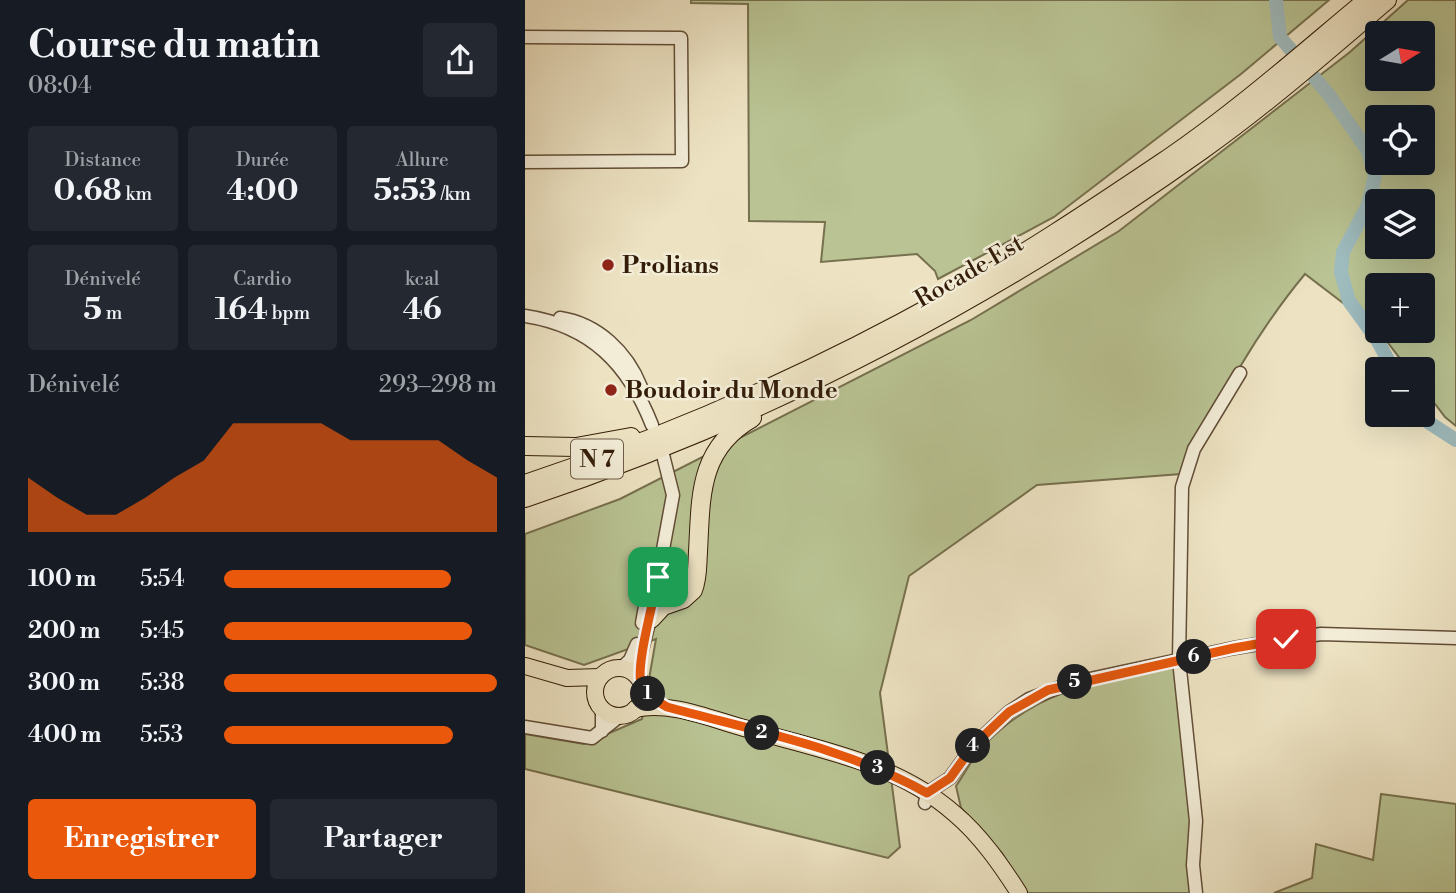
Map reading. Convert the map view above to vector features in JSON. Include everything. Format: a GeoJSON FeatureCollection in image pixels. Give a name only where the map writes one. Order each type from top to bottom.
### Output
{"type":"FeatureCollection","features":[{"type":"Feature","properties":{"kind":"highway","name":"Rocade Est"},"geometry":{"type":"LineString","coordinates":[[1322,47],[1367,0]]}},
{"type":"Feature","properties":{"kind":"highway","name":"Rocade Est"},"geometry":{"type":"LineString","coordinates":[[525,498],[678,442],[819,379],[952,311],[1094,225],[1205,149],[1322,47],[1387,0]]}},
{"type":"Feature","properties":{"kind":"highway","name":"Rocade Est"},"geometry":{"type":"LineString","coordinates":[[525,484],[840,354],[946,299],[1170,158],[1277,84]]}},
{"type":"Feature","properties":{"kind":"highway"},"geometry":{"type":"LineString","coordinates":[[651,618],[658,591],[689,595],[696,584],[704,482],[718,446],[749,420],[809,391],[819,379]]}},
{"type":"Feature","properties":{"kind":"highway"},"geometry":{"type":"LineString","coordinates":[[525,446],[576,447],[660,428]]}},
{"type":"Feature","properties":{"kind":"main road"},"geometry":{"type":"LineString","coordinates":[[525,666],[567,678],[600,677],[610,670],[621,668],[667,707]]}},
{"type":"Feature","properties":{"kind":"main road"},"geometry":{"type":"LineString","coordinates":[[599,702],[600,677]]}},
{"type":"Feature","properties":{"kind":"main road"},"geometry":{"type":"LineString","coordinates":[[567,678],[611,714],[667,707],[862,762],[894,774],[977,835],[1019,893]]}},
{"type":"Feature","properties":{"kind":"main road"},"geometry":{"type":"LineString","coordinates":[[628,712],[641,700],[641,684]]}},
{"type":"Feature","properties":{"kind":"street"},"geometry":{"type":"LineString","coordinates":[[525,37],[681,38],[682,161],[525,162]]}},
{"type":"Feature","properties":{"kind":"street"},"geometry":{"type":"LineString","coordinates":[[525,316],[561,318],[582,324],[613,345],[631,365],[642,389],[645,407],[660,428]]}},
{"type":"Feature","properties":{"kind":"street"},"geometry":{"type":"LineString","coordinates":[[1196,893],[1193,865],[1196,821],[1179,660],[1182,487],[1194,449],[1240,373]]}},
{"type":"Feature","properties":{"kind":"street"},"geometry":{"type":"LineString","coordinates":[[621,668],[636,651],[658,591],[669,475],[663,455]]}},
{"type":"Feature","properties":{"kind":"street"},"geometry":{"type":"LineString","coordinates":[[641,684],[639,662],[651,618]]}},
{"type":"Feature","properties":{"kind":"street"},"geometry":{"type":"LineString","coordinates":[[932,802],[989,729],[1029,699],[1071,683],[1234,648],[1321,634],[1456,638]]}},
{"type":"Feature","properties":{"kind":"street"},"geometry":{"type":"LineString","coordinates":[[599,702],[602,731]]}},
{"type":"Feature","properties":{"kind":"street"},"geometry":{"type":"LineString","coordinates":[[525,727],[589,738],[628,712]]}},
{"type":"Feature","properties":{"kind":"street"},"geometry":{"type":"LineString","coordinates":[[932,802],[950,778]]}},
{"type":"Feature","properties":{"kind":"green space"},"geometry":{"type":"Polygon","coordinates":[[[691,0],[1329,0],[1241,74],[1054,217],[938,279],[935,271],[917,254],[821,262],[825,222],[749,221],[748,4],[691,3],[691,0]]]}},
{"type":"Feature","properties":{"kind":"green space"},"geometry":{"type":"Polygon","coordinates":[[[1408,0],[1456,0],[1456,426],[1435,404],[1435,357],[1399,357],[1388,343],[1435,343],[1435,273],[1365,273],[1365,320],[1305,274],[1253,346],[1181,474],[1037,485],[909,576],[880,693],[900,847],[888,858],[525,769],[525,734],[584,744],[642,719],[656,639],[584,665],[525,645],[525,534],[620,499],[971,320],[1119,231],[1365,39],[1365,91],[1435,91],[1435,21],[1385,21],[1408,0]]]}},
{"type":"Feature","properties":{"kind":"green space"},"geometry":{"type":"Polygon","coordinates":[[[1176,667],[1192,823],[1192,893],[1027,893],[1002,853],[961,808],[956,786],[973,760],[984,745],[1006,725],[1050,698],[1097,683],[1176,667]]]}},
{"type":"Feature","properties":{"kind":"green space"},"geometry":{"type":"Polygon","coordinates":[[[1381,794],[1456,804],[1456,893],[1274,893],[1312,878],[1316,844],[1373,860],[1381,794]]]}},
{"type":"Feature","properties":{"kind":"waterway"},"geometry":{"type":"LineString","coordinates":[[1276,0],[1280,37],[1329,95],[1368,151],[1375,176],[1368,205],[1343,252],[1341,272],[1349,301],[1386,357]]}},
{"type":"Feature","properties":{"kind":"waterway"},"geometry":{"type":"LineString","coordinates":[[1435,426],[1456,440]]}},
{"type":"Feature","properties":{"kind":"place","name":"Prolians"},"geometry":{"type":"Point","coordinates":[608,265]}},
{"type":"Feature","properties":{"kind":"place","name":"Boudoir du Monde"},"geometry":{"type":"Point","coordinates":[611,390]}},
{"type":"Feature","properties":{"kind":"route"},"geometry":{"type":"LineString","coordinates":[[658,577],[638,671],[642,689],[652,698],[667,707],[790,739],[862,762],[894,774],[927,793],[950,778],[989,729],[1009,712],[1048,690],[1286,639]]}}]}
